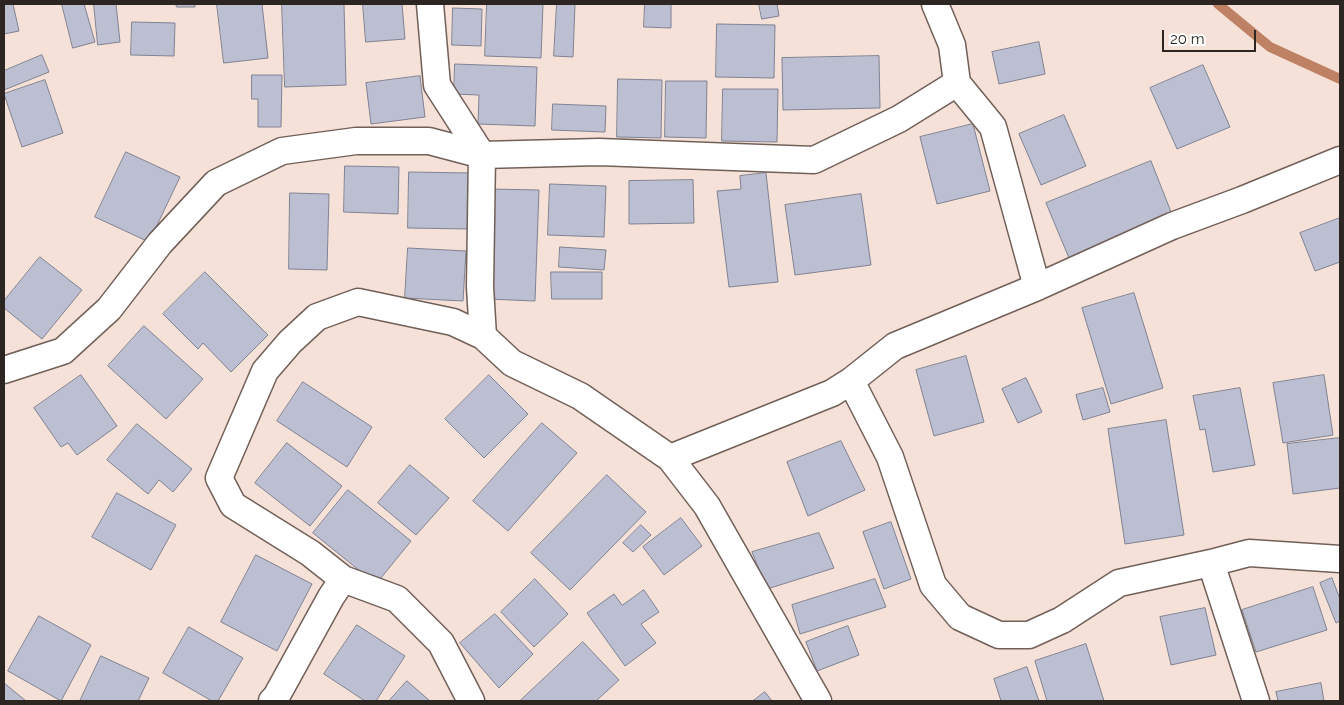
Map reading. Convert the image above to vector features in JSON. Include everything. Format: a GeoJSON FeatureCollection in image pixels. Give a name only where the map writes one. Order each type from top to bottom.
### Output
{"type":"FeatureCollection","features":[{"type":"Feature","properties":{"kind":"street"},"geometry":{"type":"LineString","coordinates":[[430,4],[437,85],[482,155],[480,287],[483,336]]}},
{"type":"Feature","properties":{"kind":"street"},"geometry":{"type":"LineString","coordinates":[[935,4],[952,45],[957,83],[993,127],[1037,287]]}},
{"type":"Feature","properties":{"kind":"street"},"geometry":{"type":"LineString","coordinates":[[5,366],[63,351],[109,309],[160,243],[216,183],[282,151],[356,141],[429,141],[482,155],[598,152],[814,160],[899,119],[957,83]]}},
{"type":"Feature","properties":{"kind":"street"},"geometry":{"type":"LineString","coordinates":[[670,458],[832,393],[851,381],[895,346],[1037,287],[1172,226],[1340,160]]}},
{"type":"Feature","properties":{"kind":"street"},"geometry":{"type":"LineString","coordinates":[[471,701],[441,643],[397,599],[343,580],[310,554],[233,505],[219,478],[265,371],[290,342],[317,317],[358,302],[453,322],[483,336],[512,363],[580,396],[670,458],[707,506],[818,701]]}},
{"type":"Feature","properties":{"kind":"street"},"geometry":{"type":"LineString","coordinates":[[851,381],[890,457],[933,585],[960,617],[999,635],[1029,635],[1062,620],[1119,583],[1250,553],[1340,559]]}},
{"type":"Feature","properties":{"kind":"street"},"geometry":{"type":"LineString","coordinates":[[1211,563],[1256,701]]}},
{"type":"Feature","properties":{"kind":"street"},"geometry":{"type":"LineString","coordinates":[[272,701],[276,698],[331,597],[343,580]]}},
{"type":"Feature","properties":{"kind":"building"},"geometry":{"type":"Polygon","coordinates":[[[13,4],[19,31],[4,34],[4,5],[13,4]]]}},
{"type":"Feature","properties":{"kind":"building"},"geometry":{"type":"Polygon","coordinates":[[[62,4],[84,4],[95,42],[73,48],[62,4]]]}},
{"type":"Feature","properties":{"kind":"building"},"geometry":{"type":"Polygon","coordinates":[[[94,4],[116,4],[120,42],[98,45],[94,4]]]}},
{"type":"Feature","properties":{"kind":"building"},"geometry":{"type":"Polygon","coordinates":[[[176,4],[195,4],[195,7],[177,7],[176,4]]]}},
{"type":"Feature","properties":{"kind":"building"},"geometry":{"type":"Polygon","coordinates":[[[217,4],[262,4],[268,58],[224,63],[217,4]]]}},
{"type":"Feature","properties":{"kind":"building"},"geometry":{"type":"Polygon","coordinates":[[[282,4],[344,4],[346,85],[285,87],[282,4]]]}},
{"type":"Feature","properties":{"kind":"building"},"geometry":{"type":"Polygon","coordinates":[[[363,4],[402,4],[405,39],[366,42],[363,4]]]}},
{"type":"Feature","properties":{"kind":"building"},"geometry":{"type":"Polygon","coordinates":[[[487,4],[543,4],[541,58],[485,56],[487,4]]]}},
{"type":"Feature","properties":{"kind":"building"},"geometry":{"type":"Polygon","coordinates":[[[557,4],[575,4],[573,57],[554,56],[557,4]]]}},
{"type":"Feature","properties":{"kind":"building"},"geometry":{"type":"Polygon","coordinates":[[[645,4],[671,4],[671,28],[644,27],[645,4]]]}},
{"type":"Feature","properties":{"kind":"building"},"geometry":{"type":"Polygon","coordinates":[[[759,4],[777,4],[779,16],[762,19],[759,4]]]}},
{"type":"Feature","properties":{"kind":"building"},"geometry":{"type":"Polygon","coordinates":[[[453,8],[482,9],[481,46],[452,45],[453,8]]]}},
{"type":"Feature","properties":{"kind":"building"},"geometry":{"type":"Polygon","coordinates":[[[132,22],[175,23],[174,56],[131,55],[132,22]]]}},
{"type":"Feature","properties":{"kind":"building"},"geometry":{"type":"Polygon","coordinates":[[[717,24],[775,25],[774,78],[716,77],[717,24]]]}},
{"type":"Feature","properties":{"kind":"building"},"geometry":{"type":"Polygon","coordinates":[[[1039,42],[1045,74],[999,84],[992,52],[1039,42]]]}},
{"type":"Feature","properties":{"kind":"building"},"geometry":{"type":"Polygon","coordinates":[[[42,55],[49,72],[4,90],[4,71],[42,55]]]}},
{"type":"Feature","properties":{"kind":"building"},"geometry":{"type":"Polygon","coordinates":[[[879,56],[880,108],[783,110],[782,58],[879,56]]]}},
{"type":"Feature","properties":{"kind":"building"},"geometry":{"type":"Polygon","coordinates":[[[455,64],[537,67],[535,126],[478,124],[479,95],[454,94],[455,64]]]}},
{"type":"Feature","properties":{"kind":"building"},"geometry":{"type":"Polygon","coordinates":[[[1203,65],[1230,127],[1177,149],[1150,88],[1203,65]]]}},
{"type":"Feature","properties":{"kind":"building"},"geometry":{"type":"Polygon","coordinates":[[[252,75],[282,75],[281,127],[258,127],[258,99],[252,99],[252,75]]]}},
{"type":"Feature","properties":{"kind":"building"},"geometry":{"type":"Polygon","coordinates":[[[420,76],[425,117],[371,124],[366,83],[420,76]]]}},
{"type":"Feature","properties":{"kind":"building"},"geometry":{"type":"Polygon","coordinates":[[[618,79],[662,80],[661,138],[617,137],[618,79]]]}},
{"type":"Feature","properties":{"kind":"building"},"geometry":{"type":"Polygon","coordinates":[[[45,80],[63,133],[22,147],[4,94],[45,80]]]}},
{"type":"Feature","properties":{"kind":"building"},"geometry":{"type":"Polygon","coordinates":[[[666,81],[707,81],[706,138],[665,137],[666,81]]]}},
{"type":"Feature","properties":{"kind":"building"},"geometry":{"type":"Polygon","coordinates":[[[723,89],[778,89],[777,142],[722,141],[723,89]]]}},
{"type":"Feature","properties":{"kind":"building"},"geometry":{"type":"Polygon","coordinates":[[[553,104],[606,106],[605,132],[552,130],[553,104]]]}},
{"type":"Feature","properties":{"kind":"building"},"geometry":{"type":"Polygon","coordinates":[[[1064,115],[1086,166],[1041,185],[1019,134],[1064,115]]]}},
{"type":"Feature","properties":{"kind":"building"},"geometry":{"type":"Polygon","coordinates":[[[973,124],[990,191],[937,204],[920,137],[973,124]]]}},
{"type":"Feature","properties":{"kind":"building"},"geometry":{"type":"Polygon","coordinates":[[[126,152],[180,177],[149,242],[95,217],[126,152]]]}},
{"type":"Feature","properties":{"kind":"building"},"geometry":{"type":"Polygon","coordinates":[[[1151,161],[1173,217],[1069,258],[1046,203],[1151,161]]]}},
{"type":"Feature","properties":{"kind":"building"},"geometry":{"type":"Polygon","coordinates":[[[345,166],[399,167],[398,214],[344,212],[345,166]]]}},
{"type":"Feature","properties":{"kind":"building"},"geometry":{"type":"Polygon","coordinates":[[[409,172],[470,173],[469,229],[408,228],[409,172]]]}},
{"type":"Feature","properties":{"kind":"building"},"geometry":{"type":"Polygon","coordinates":[[[766,173],[778,282],[729,287],[717,191],[741,189],[740,176],[766,173]]]}},
{"type":"Feature","properties":{"kind":"building"},"geometry":{"type":"Polygon","coordinates":[[[693,180],[694,223],[629,224],[629,181],[693,180]]]}},
{"type":"Feature","properties":{"kind":"building"},"geometry":{"type":"Polygon","coordinates":[[[550,184],[606,186],[604,237],[548,235],[550,184]]]}},
{"type":"Feature","properties":{"kind":"building"},"geometry":{"type":"Polygon","coordinates":[[[490,189],[539,190],[535,301],[487,299],[490,189]]]}},
{"type":"Feature","properties":{"kind":"building"},"geometry":{"type":"Polygon","coordinates":[[[290,193],[329,194],[327,270],[289,269],[290,193]]]}},
{"type":"Feature","properties":{"kind":"building"},"geometry":{"type":"Polygon","coordinates":[[[861,194],[871,265],[795,275],[785,205],[861,194]]]}},
{"type":"Feature","properties":{"kind":"building"},"geometry":{"type":"Polygon","coordinates":[[[1340,218],[1340,262],[1315,271],[1300,233],[1340,218]]]}},
{"type":"Feature","properties":{"kind":"building"},"geometry":{"type":"Polygon","coordinates":[[[560,247],[606,250],[604,270],[559,267],[560,247]]]}},
{"type":"Feature","properties":{"kind":"building"},"geometry":{"type":"Polygon","coordinates":[[[408,248],[466,251],[463,301],[405,298],[408,248]]]}},
{"type":"Feature","properties":{"kind":"building"},"geometry":{"type":"Polygon","coordinates":[[[40,257],[82,290],[42,339],[4,308],[4,301],[40,257]]]}},
{"type":"Feature","properties":{"kind":"building"},"geometry":{"type":"Polygon","coordinates":[[[205,272],[268,335],[231,372],[203,343],[198,349],[163,314],[205,272]]]}},
{"type":"Feature","properties":{"kind":"building"},"geometry":{"type":"Polygon","coordinates":[[[551,272],[602,272],[602,299],[552,299],[551,272]]]}},
{"type":"Feature","properties":{"kind":"building"},"geometry":{"type":"Polygon","coordinates":[[[1134,293],[1163,388],[1111,404],[1082,308],[1134,293]]]}},
{"type":"Feature","properties":{"kind":"building"},"geometry":{"type":"Polygon","coordinates":[[[144,326],[203,379],[166,419],[108,366],[144,326]]]}},
{"type":"Feature","properties":{"kind":"building"},"geometry":{"type":"Polygon","coordinates":[[[966,356],[984,422],[934,436],[916,370],[966,356]]]}},
{"type":"Feature","properties":{"kind":"building"},"geometry":{"type":"Polygon","coordinates":[[[81,375],[117,426],[77,455],[68,443],[61,447],[34,408],[81,375]]]}},
{"type":"Feature","properties":{"kind":"building"},"geometry":{"type":"Polygon","coordinates":[[[489,375],[528,414],[484,458],[445,419],[489,375]]]}},
{"type":"Feature","properties":{"kind":"building"},"geometry":{"type":"Polygon","coordinates":[[[1324,375],[1333,435],[1283,443],[1273,383],[1324,375]]]}},
{"type":"Feature","properties":{"kind":"building"},"geometry":{"type":"Polygon","coordinates":[[[1026,378],[1042,412],[1018,423],[1002,389],[1026,378]]]}},
{"type":"Feature","properties":{"kind":"building"},"geometry":{"type":"Polygon","coordinates":[[[303,382],[372,427],[347,467],[277,421],[303,382]]]}},
{"type":"Feature","properties":{"kind":"building"},"geometry":{"type":"Polygon","coordinates":[[[1103,388],[1110,412],[1083,420],[1076,395],[1103,388]]]}},
{"type":"Feature","properties":{"kind":"building"},"geometry":{"type":"Polygon","coordinates":[[[1240,388],[1255,465],[1213,472],[1205,429],[1200,430],[1193,396],[1240,388]]]}},
{"type":"Feature","properties":{"kind":"building"},"geometry":{"type":"Polygon","coordinates":[[[1166,420],[1184,535],[1125,544],[1108,429],[1166,420]]]}},
{"type":"Feature","properties":{"kind":"building"},"geometry":{"type":"Polygon","coordinates":[[[542,423],[577,453],[508,531],[473,501],[542,423]]]}},
{"type":"Feature","properties":{"kind":"building"},"geometry":{"type":"Polygon","coordinates":[[[137,424],[192,469],[173,492],[159,480],[148,494],[107,460],[137,424]]]}},
{"type":"Feature","properties":{"kind":"building"},"geometry":{"type":"Polygon","coordinates":[[[1340,438],[1340,488],[1293,494],[1287,444],[1340,438]]]}},
{"type":"Feature","properties":{"kind":"building"},"geometry":{"type":"Polygon","coordinates":[[[841,441],[865,490],[808,516],[787,462],[841,441]]]}},
{"type":"Feature","properties":{"kind":"building"},"geometry":{"type":"Polygon","coordinates":[[[287,443],[342,486],[310,526],[255,483],[287,443]]]}},
{"type":"Feature","properties":{"kind":"building"},"geometry":{"type":"Polygon","coordinates":[[[410,465],[449,498],[416,535],[378,503],[410,465]]]}},
{"type":"Feature","properties":{"kind":"building"},"geometry":{"type":"Polygon","coordinates":[[[607,475],[646,512],[570,590],[531,553],[607,475]]]}},
{"type":"Feature","properties":{"kind":"building"},"geometry":{"type":"Polygon","coordinates":[[[348,490],[411,541],[376,584],[313,533],[348,490]]]}},
{"type":"Feature","properties":{"kind":"building"},"geometry":{"type":"Polygon","coordinates":[[[117,493],[176,525],[151,570],[92,537],[117,493]]]}},
{"type":"Feature","properties":{"kind":"building"},"geometry":{"type":"Polygon","coordinates":[[[681,518],[702,546],[664,575],[643,547],[681,518]]]}},
{"type":"Feature","properties":{"kind":"building"},"geometry":{"type":"Polygon","coordinates":[[[891,522],[911,579],[884,589],[863,532],[891,522]]]}},
{"type":"Feature","properties":{"kind":"building"},"geometry":{"type":"Polygon","coordinates":[[[641,525],[651,535],[633,552],[623,543],[641,525]]]}},
{"type":"Feature","properties":{"kind":"building"},"geometry":{"type":"Polygon","coordinates":[[[819,533],[834,568],[767,589],[752,552],[819,533]]]}},
{"type":"Feature","properties":{"kind":"building"},"geometry":{"type":"Polygon","coordinates":[[[256,555],[312,584],[277,651],[221,622],[256,555]]]}},
{"type":"Feature","properties":{"kind":"building"},"geometry":{"type":"Polygon","coordinates":[[[1332,578],[1340,599],[1340,621],[1336,623],[1320,583],[1332,578]]]}},
{"type":"Feature","properties":{"kind":"building"},"geometry":{"type":"Polygon","coordinates":[[[535,579],[568,614],[534,647],[501,612],[535,579]]]}},
{"type":"Feature","properties":{"kind":"building"},"geometry":{"type":"Polygon","coordinates":[[[875,579],[886,607],[800,634],[792,605],[875,579]]]}},
{"type":"Feature","properties":{"kind":"building"},"geometry":{"type":"Polygon","coordinates":[[[1313,587],[1327,630],[1256,652],[1242,610],[1313,587]]]}},
{"type":"Feature","properties":{"kind":"building"},"geometry":{"type":"Polygon","coordinates":[[[644,590],[659,612],[641,624],[656,643],[625,666],[587,613],[614,594],[622,605],[644,590]]]}},
{"type":"Feature","properties":{"kind":"building"},"geometry":{"type":"Polygon","coordinates":[[[1205,608],[1216,655],[1171,665],[1160,617],[1205,608]]]}},
{"type":"Feature","properties":{"kind":"building"},"geometry":{"type":"Polygon","coordinates":[[[495,614],[533,654],[499,688],[460,643],[495,614]]]}},
{"type":"Feature","properties":{"kind":"building"},"geometry":{"type":"Polygon","coordinates":[[[39,616],[91,645],[61,701],[8,671],[39,616]]]}},
{"type":"Feature","properties":{"kind":"building"},"geometry":{"type":"Polygon","coordinates":[[[357,625],[405,656],[376,701],[365,701],[324,674],[357,625]]]}},
{"type":"Feature","properties":{"kind":"building"},"geometry":{"type":"Polygon","coordinates":[[[848,626],[859,655],[817,671],[806,642],[848,626]]]}},
{"type":"Feature","properties":{"kind":"building"},"geometry":{"type":"Polygon","coordinates":[[[189,627],[243,658],[218,701],[212,701],[163,673],[189,627]]]}},
{"type":"Feature","properties":{"kind":"building"},"geometry":{"type":"Polygon","coordinates":[[[583,642],[619,680],[596,701],[520,701],[583,642]]]}},
{"type":"Feature","properties":{"kind":"building"},"geometry":{"type":"Polygon","coordinates":[[[1086,644],[1104,701],[1047,701],[1035,661],[1086,644]]]}},
{"type":"Feature","properties":{"kind":"building"},"geometry":{"type":"Polygon","coordinates":[[[101,656],[149,678],[138,701],[80,701],[101,656]]]}},
{"type":"Feature","properties":{"kind":"building"},"geometry":{"type":"Polygon","coordinates":[[[1027,667],[1039,701],[1001,701],[994,679],[1027,667]]]}},
{"type":"Feature","properties":{"kind":"building"},"geometry":{"type":"Polygon","coordinates":[[[407,681],[430,701],[389,701],[407,681]]]}},
{"type":"Feature","properties":{"kind":"building"},"geometry":{"type":"Polygon","coordinates":[[[4,683],[26,701],[4,701],[4,683]]]}},
{"type":"Feature","properties":{"kind":"building"},"geometry":{"type":"Polygon","coordinates":[[[1321,683],[1324,701],[1278,701],[1276,692],[1321,683]]]}},
{"type":"Feature","properties":{"kind":"building"},"geometry":{"type":"Polygon","coordinates":[[[765,692],[772,701],[753,701],[765,692]]]}},
{"type":"Feature","properties":{"kind":"waterway"},"geometry":{"type":"LineString","coordinates":[[1218,4],[1270,47],[1340,79]]}}]}
